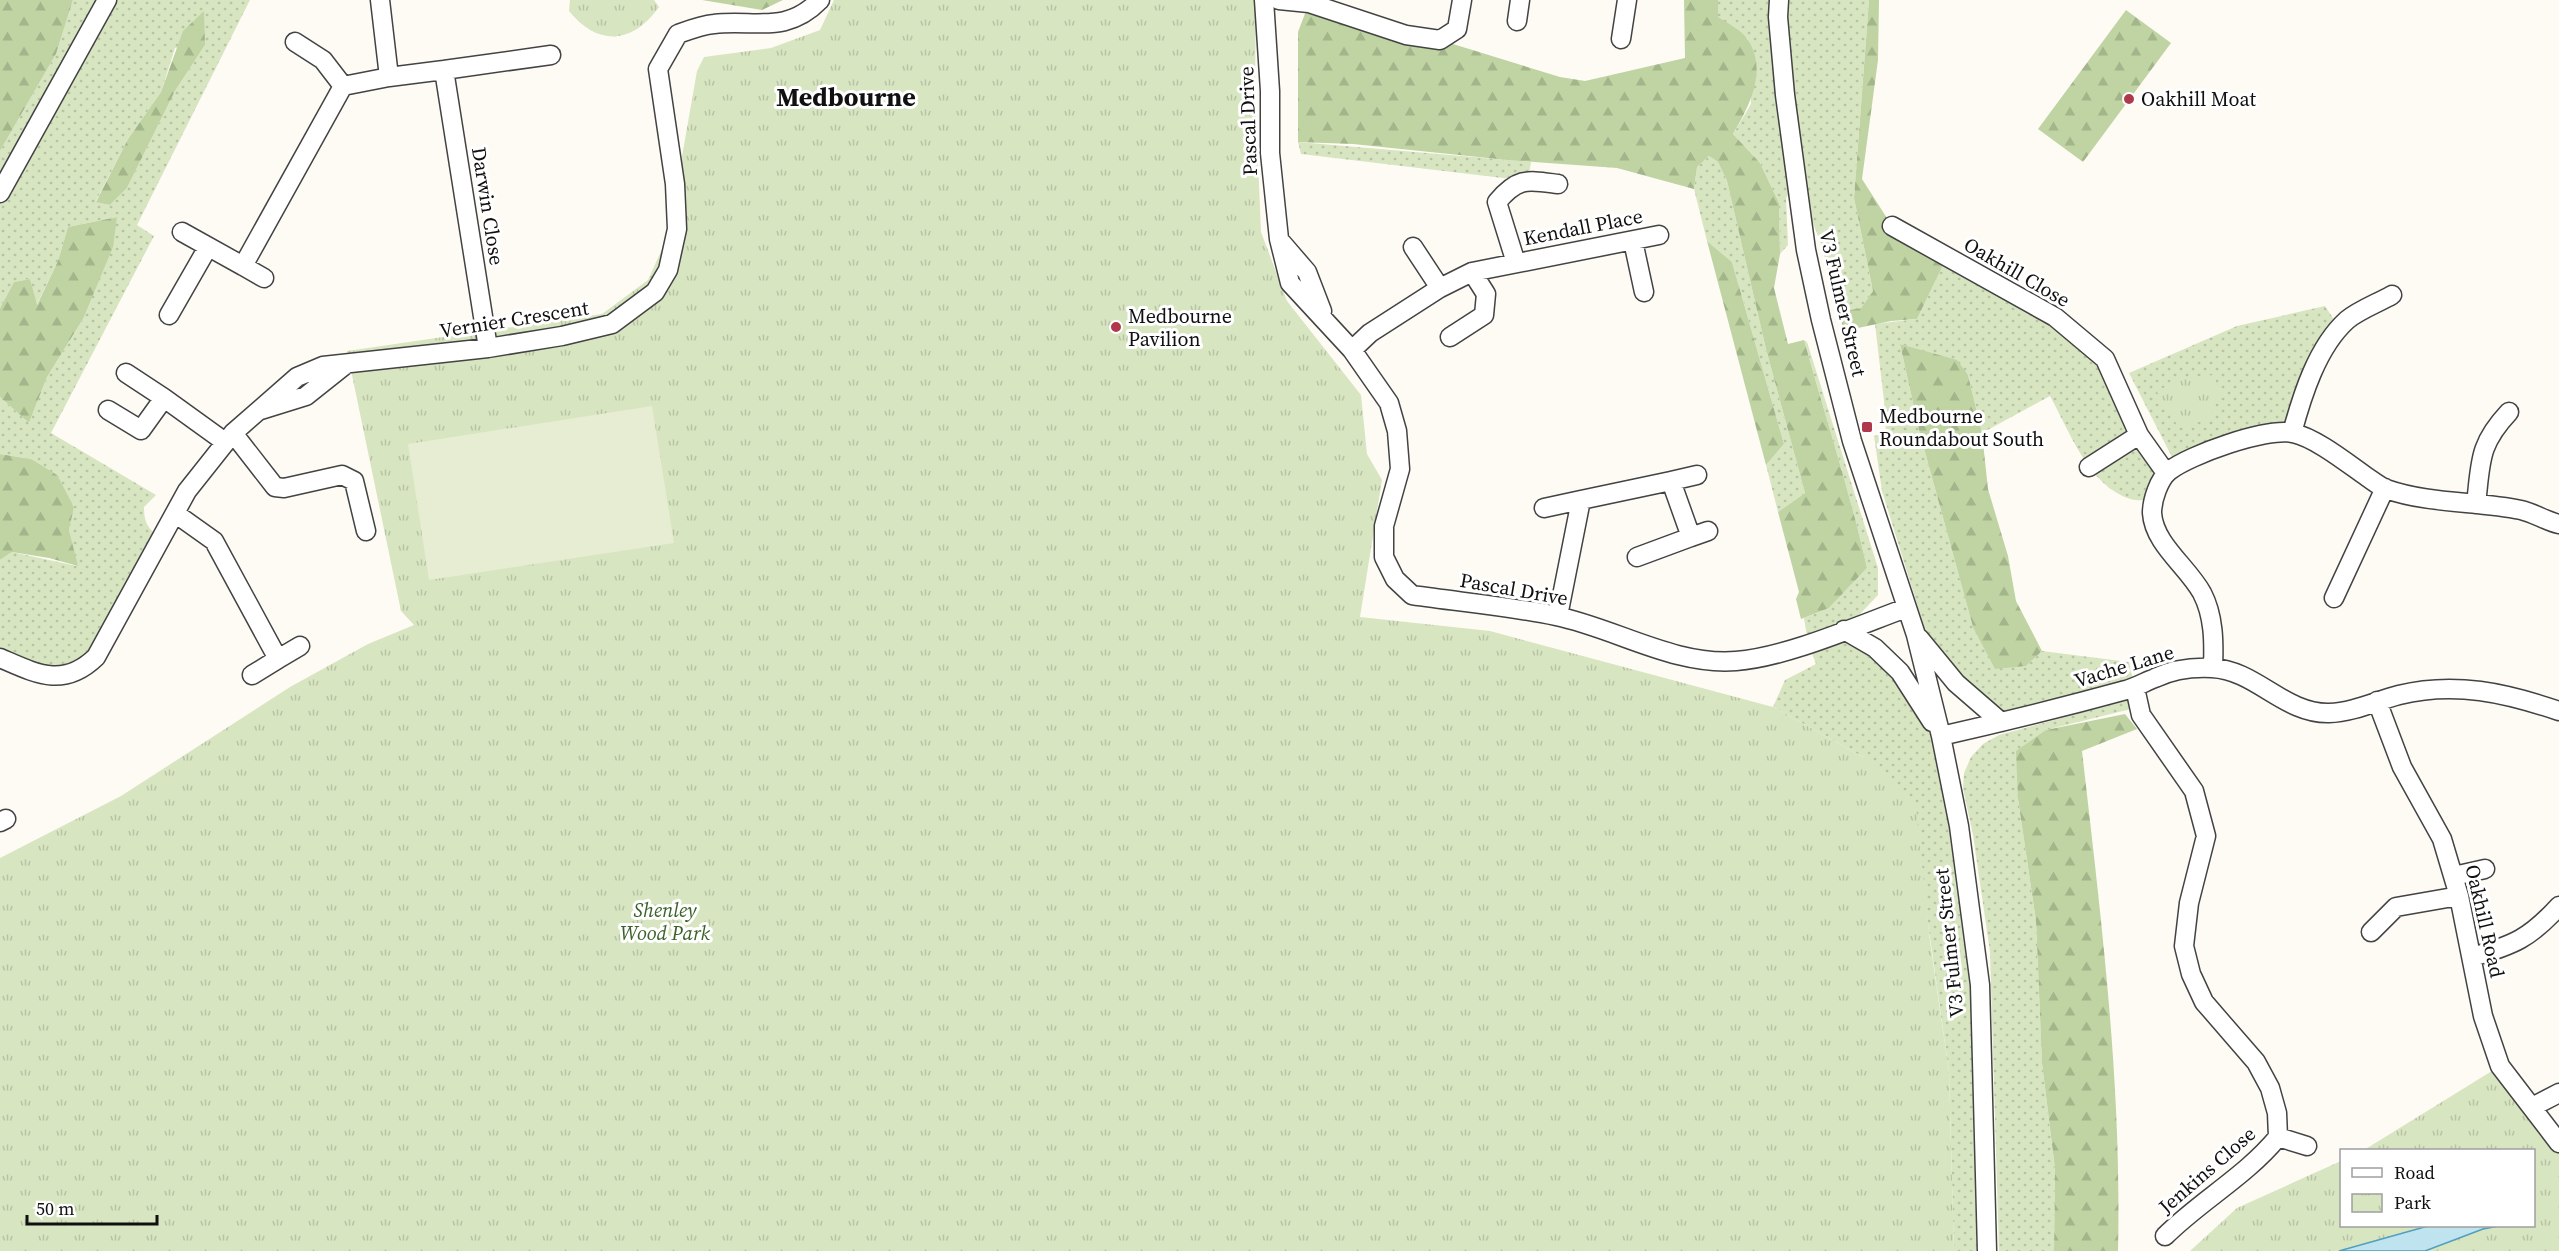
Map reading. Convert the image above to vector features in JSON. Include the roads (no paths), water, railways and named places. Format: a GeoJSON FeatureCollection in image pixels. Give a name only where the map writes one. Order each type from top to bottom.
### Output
{"type":"FeatureCollection","features":[{"type":"Feature","properties":{"kind":"street"},"geometry":{"type":"LineString","coordinates":[[0,193],[107,0]]}},
{"type":"Feature","properties":{"kind":"street"},"geometry":{"type":"LineString","coordinates":[[380,0],[389,77]]}},
{"type":"Feature","properties":{"kind":"street","name":"Vernier Crescent"},"geometry":{"type":"LineString","coordinates":[[0,658],[40,676],[59,676],[90,663],[96,657],[187,491],[229,437],[297,376],[322,366],[488,348],[562,336],[612,324],[655,292],[668,270],[677,229],[675,184],[658,69],[678,34],[714,24],[771,25],[810,11],[820,0]]}},
{"type":"Feature","properties":{"kind":"street","name":"Pascal Drive"},"geometry":{"type":"LineString","coordinates":[[1264,0],[1270,91],[1270,153],[1279,239],[1290,283],[1352,350],[1384,393],[1397,431],[1400,469],[1384,526],[1384,557],[1395,579],[1412,595],[1558,616],[1642,645],[1703,660],[1737,661],[1779,652],[1906,608]]}},
{"type":"Feature","properties":{"kind":"street"},"geometry":{"type":"LineString","coordinates":[[1279,0],[1309,3],[1406,35],[1440,40],[1457,29],[1462,0]]}},
{"type":"Feature","properties":{"kind":"street"},"geometry":{"type":"LineString","coordinates":[[1517,21],[1520,0]]}},
{"type":"Feature","properties":{"kind":"street"},"geometry":{"type":"LineString","coordinates":[[1621,39],[1627,0]]}},
{"type":"Feature","properties":{"kind":"street","name":"V3 Fulmer Street"},"geometry":{"type":"LineString","coordinates":[[1779,0],[1778,17],[1785,95],[1806,250],[1816,299],[1852,441],[1916,635],[1941,736],[1959,826],[1980,986],[1987,1251]]}},
{"type":"Feature","properties":{"kind":"street"},"geometry":{"type":"LineString","coordinates":[[295,42],[323,60],[343,86]]}},
{"type":"Feature","properties":{"kind":"street"},"geometry":{"type":"LineString","coordinates":[[243,266],[343,86],[389,77],[551,55]]}},
{"type":"Feature","properties":{"kind":"street","name":"Darwin Close"},"geometry":{"type":"LineString","coordinates":[[444,70],[488,348]]}},
{"type":"Feature","properties":{"kind":"street","name":"Kendall Place"},"geometry":{"type":"LineString","coordinates":[[1516,263],[1497,202],[1509,187],[1528,181],[1558,184]]}},
{"type":"Feature","properties":{"kind":"street","name":"Oakhill Close"},"geometry":{"type":"LineString","coordinates":[[1892,226],[2055,317],[2105,359],[2139,435],[2166,473]]}},
{"type":"Feature","properties":{"kind":"street"},"geometry":{"type":"LineString","coordinates":[[182,232],[264,278]]}},
{"type":"Feature","properties":{"kind":"street","name":"Kendall Place"},"geometry":{"type":"LineString","coordinates":[[1352,350],[1370,333],[1440,288],[1472,272],[1659,235]]}},
{"type":"Feature","properties":{"kind":"street"},"geometry":{"type":"LineString","coordinates":[[1633,241],[1644,292]]}},
{"type":"Feature","properties":{"kind":"street"},"geometry":{"type":"LineString","coordinates":[[169,315],[208,247]]}},
{"type":"Feature","properties":{"kind":"street"},"geometry":{"type":"LineString","coordinates":[[1413,247],[1440,288]]}},
{"type":"Feature","properties":{"kind":"street"},"geometry":{"type":"LineString","coordinates":[[1450,337],[1484,315],[1486,294],[1472,272]]}},
{"type":"Feature","properties":{"kind":"street"},"geometry":{"type":"LineString","coordinates":[[2292,433],[2306,385],[2329,342],[2347,320],[2392,295]]}},
{"type":"Feature","properties":{"kind":"street"},"geometry":{"type":"LineString","coordinates":[[126,373],[229,437],[275,487],[284,488],[342,475],[354,481],[366,531]]}},
{"type":"Feature","properties":{"kind":"street"},"geometry":{"type":"LineString","coordinates":[[108,410],[141,430],[164,398]]}},
{"type":"Feature","properties":{"kind":"street"},"geometry":{"type":"LineString","coordinates":[[2476,504],[2482,452],[2494,428],[2509,412]]}},
{"type":"Feature","properties":{"kind":"street"},"geometry":{"type":"LineString","coordinates":[[2213,668],[2214,641],[2211,617],[2202,594],[2155,528],[2152,513],[2153,500],[2166,473],[2179,464],[2256,434],[2292,433],[2326,449],[2385,488],[2437,500],[2523,511],[2542,520],[2559,524]]}},
{"type":"Feature","properties":{"kind":"street"},"geometry":{"type":"LineString","coordinates":[[2089,467],[2139,435]]}},
{"type":"Feature","properties":{"kind":"street"},"geometry":{"type":"LineString","coordinates":[[1544,508],[1697,475]]}},
{"type":"Feature","properties":{"kind":"street"},"geometry":{"type":"LineString","coordinates":[[1671,481],[1691,537]]}},
{"type":"Feature","properties":{"kind":"street"},"geometry":{"type":"LineString","coordinates":[[2334,598],[2385,488]]}},
{"type":"Feature","properties":{"kind":"street"},"geometry":{"type":"LineString","coordinates":[[1558,616],[1581,500]]}},
{"type":"Feature","properties":{"kind":"street"},"geometry":{"type":"LineString","coordinates":[[176,514],[214,541],[278,659]]}},
{"type":"Feature","properties":{"kind":"street"},"geometry":{"type":"LineString","coordinates":[[1637,557],[1708,531]]}},
{"type":"Feature","properties":{"kind":"street"},"geometry":{"type":"LineString","coordinates":[[1844,630],[1875,648],[1900,672],[1941,736]]}},
{"type":"Feature","properties":{"kind":"street"},"geometry":{"type":"LineString","coordinates":[[1916,635],[1956,683],[2001,722]]}},
{"type":"Feature","properties":{"kind":"street"},"geometry":{"type":"LineString","coordinates":[[252,675],[300,646]]}},
{"type":"Feature","properties":{"kind":"street","name":"Vache Lane"},"geometry":{"type":"LineString","coordinates":[[1941,736],[2135,688],[2155,677],[2185,669],[2213,668],[2250,679],[2295,706],[2326,713],[2343,712],[2401,694],[2447,687],[2480,689],[2559,711]]}},
{"type":"Feature","properties":{"kind":"street","name":"Jenkins Close"},"geometry":{"type":"LineString","coordinates":[[2135,688],[2141,716],[2194,791],[2206,836],[2189,903],[2184,946],[2191,974],[2204,1002],[2256,1062],[2270,1088],[2277,1113],[2278,1137],[2267,1151],[2202,1206],[2182,1219],[2165,1236]]}},
{"type":"Feature","properties":{"kind":"street","name":"Oakhill Road"},"geometry":{"type":"LineString","coordinates":[[2377,701],[2402,767],[2442,839],[2459,896],[2482,1016],[2500,1066],[2559,1143]]}},
{"type":"Feature","properties":{"kind":"street"},"geometry":{"type":"LineString","coordinates":[[2454,876],[2485,869]]}},
{"type":"Feature","properties":{"kind":"street"},"geometry":{"type":"LineString","coordinates":[[2371,932],[2396,907],[2459,896]]}},
{"type":"Feature","properties":{"kind":"street"},"geometry":{"type":"LineString","coordinates":[[2472,957],[2510,946],[2538,929],[2559,906]]}},
{"type":"Feature","properties":{"kind":"street"},"geometry":{"type":"LineString","coordinates":[[2532,1107],[2559,1093]]}},
{"type":"Feature","properties":{"kind":"street","name":"Jenkins Close"},"geometry":{"type":"LineString","coordinates":[[2278,1137],[2307,1146]]}},
{"type":"Feature","properties":{"kind":"water"},"geometry":{"type":"Polygon","coordinates":[[[2424,1227],[2494,1227],[2425,1251],[2339,1251],[2424,1227]]]}},
{"type":"Feature","properties":{"kind":"place","name":"Oakhill Moat"},"geometry":{"type":"Point","coordinates":[2129,99]}},
{"type":"Feature","properties":{"kind":"place","name":"Medbourne Pavilion"},"geometry":{"type":"Point","coordinates":[1116,327]}},
{"type":"Feature","properties":{"kind":"place","name":"Medbourne Roundabout South"},"geometry":{"type":"Point","coordinates":[1867,427]}},
{"type":"Feature","properties":{"kind":"district","name":"Medbourne"},"geometry":{"type":"Point","coordinates":[846,97]}},
{"type":"Feature","properties":{"kind":"park label","name":"Shenley Wood Park"},"geometry":{"type":"Point","coordinates":[665,922]}}]}
